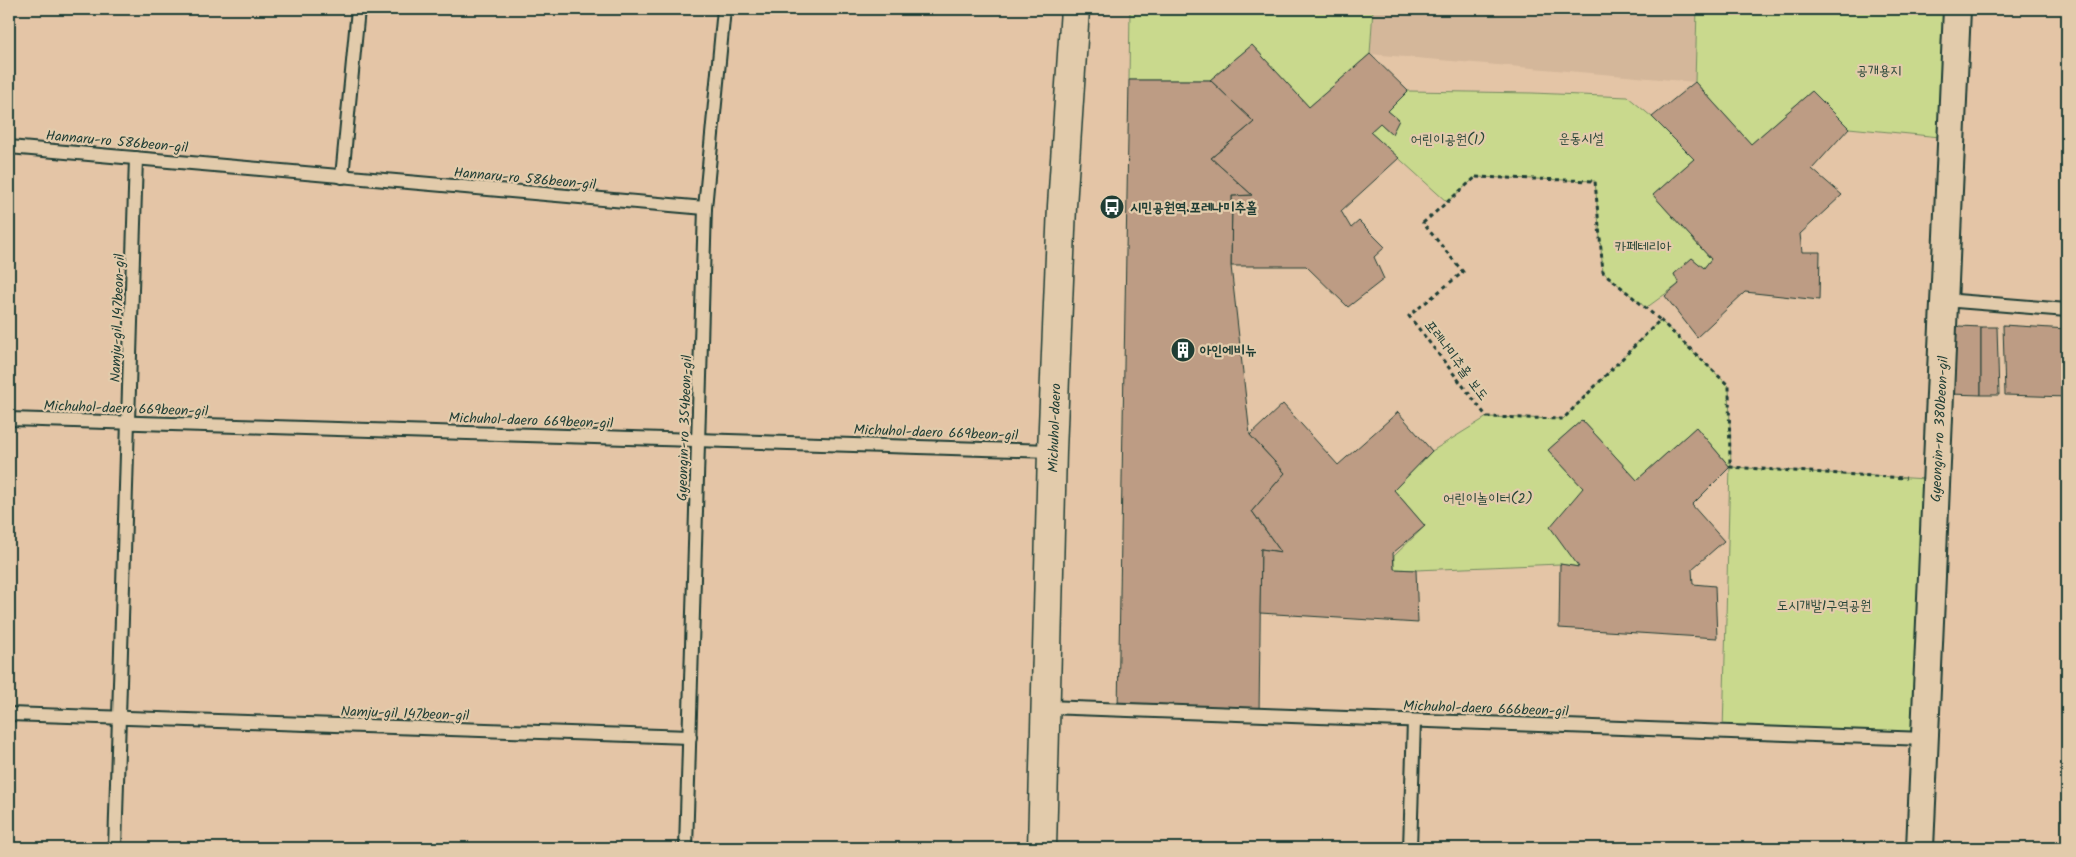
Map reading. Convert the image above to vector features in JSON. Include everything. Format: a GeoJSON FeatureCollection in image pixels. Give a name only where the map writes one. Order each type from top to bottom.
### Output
{"type":"FeatureCollection","features":[{"type":"Feature","properties":{"kind":"main road","name":"Michuhol-daero"},"geometry":{"type":"LineString","coordinates":[[1042,848],[1052,451],[1062,206],[1075,9]]}},
{"type":"Feature","properties":{"kind":"street","name":"Gyeongin-ro 380beon-gil"},"geometry":{"type":"LineString","coordinates":[[1920,848],[1957,9]]}},
{"type":"Feature","properties":{"kind":"lane","name":"Gyeongin-ro 354beon-gil"},"geometry":{"type":"LineString","coordinates":[[686,848],[706,208],[724,9]]}},
{"type":"Feature","properties":{"kind":"lane"},"geometry":{"type":"LineString","coordinates":[[342,176],[358,11]]}},
{"type":"Feature","properties":{"kind":"lane","name":"Hannaru-ro 586beon-gil"},"geometry":{"type":"LineString","coordinates":[[9,147],[706,208]]}},
{"type":"Feature","properties":{"kind":"lane","name":"Namju-gil 147beon-gil"},"geometry":{"type":"LineString","coordinates":[[115,848],[136,158]]}},
{"type":"Feature","properties":{"kind":"lane"},"geometry":{"type":"LineString","coordinates":[[1944,300],[2067,310]]}},
{"type":"Feature","properties":{"kind":"lane","name":"Michuhol-daero 669beon-gil"},"geometry":{"type":"LineString","coordinates":[[9,419],[1052,451]]}},
{"type":"Feature","properties":{"kind":"lane","name":"Michuhol-daero 666beon-gil"},"geometry":{"type":"LineString","coordinates":[[1046,707],[1925,739]]}},
{"type":"Feature","properties":{"kind":"lane"},"geometry":{"type":"LineString","coordinates":[[9,714],[119,718]]}},
{"type":"Feature","properties":{"kind":"lane","name":"Namju-gil 147beon-gil"},"geometry":{"type":"LineString","coordinates":[[119,718],[690,737]]}},
{"type":"Feature","properties":{"kind":"lane"},"geometry":{"type":"LineString","coordinates":[[1410,848],[1414,721]]}},
{"type":"Feature","properties":{"kind":"path","name":"포레나미추홀 보도"},"geometry":{"type":"LineString","coordinates":[[1476,177],[1595,181],[1603,272],[1660,320],[1563,419],[1487,417],[1409,316],[1463,272],[1423,223],[1476,177]]}},
{"type":"Feature","properties":{"kind":"path"},"geometry":{"type":"LineString","coordinates":[[1660,320],[1729,386],[1730,467],[1907,478]]}},
{"type":"Feature","properties":{"kind":"shaded area"},"geometry":{"type":"Polygon","coordinates":[[[1373,9],[1697,9],[1695,82],[1370,54],[1373,9]]]}},
{"type":"Feature","properties":{"kind":"green space"},"geometry":{"type":"Polygon","coordinates":[[[1130,9],[1373,9],[1370,54],[1309,107],[1252,45],[1210,80],[1129,80],[1130,9]]]}},
{"type":"Feature","properties":{"kind":"green space","name":"공개용지"},"geometry":{"type":"Polygon","coordinates":[[[1697,9],[1945,9],[1940,137],[1849,128],[1812,91],[1751,144],[1695,82],[1697,9]]]}},
{"type":"Feature","properties":{"kind":"green space"},"geometry":{"type":"Polygon","coordinates":[[[1408,91],[1628,97],[1652,117],[1694,159],[1653,195],[1711,259],[1704,268],[1692,258],[1674,274],[1679,284],[1646,308],[1603,272],[1595,181],[1476,177],[1447,202],[1370,132],[1380,123],[1391,133],[1399,120],[1388,111],[1408,91]]]}},
{"type":"Feature","properties":{"kind":"green space"},"geometry":{"type":"Polygon","coordinates":[[[1660,320],[1729,386],[1731,467],[1926,479],[1916,739],[1723,732],[1730,467],[1696,427],[1637,480],[1582,420],[1548,450],[1583,488],[1579,567],[1560,564],[1416,570],[1394,569],[1394,556],[1425,526],[1394,490],[1432,451],[1487,417],[1563,419],[1660,320]]]}},
{"type":"Feature","properties":{"kind":"building"},"geometry":{"type":"Polygon","coordinates":[[[1252,45],[1309,107],[1370,54],[1408,91],[1388,111],[1399,120],[1392,134],[1380,123],[1370,132],[1399,158],[1341,211],[1351,228],[1359,221],[1385,247],[1374,257],[1384,279],[1348,307],[1306,266],[1231,266],[1232,196],[1252,195],[1211,158],[1254,122],[1210,80],[1252,45]]]}},
{"type":"Feature","properties":{"kind":"building","name":"아인에비뉴"},"geometry":{"type":"Polygon","coordinates":[[[1129,80],[1210,80],[1254,122],[1211,158],[1252,195],[1232,196],[1231,266],[1250,435],[1285,473],[1252,511],[1281,552],[1261,549],[1259,715],[1118,710],[1129,80]]]}},
{"type":"Feature","properties":{"kind":"building"},"geometry":{"type":"Polygon","coordinates":[[[1695,82],[1751,144],[1812,91],[1849,128],[1812,169],[1842,195],[1800,234],[1802,252],[1820,252],[1819,300],[1745,292],[1697,337],[1665,296],[1679,284],[1674,274],[1692,258],[1704,268],[1711,259],[1653,195],[1694,159],[1652,117],[1695,82]]]}},
{"type":"Feature","properties":{"kind":"building"},"geometry":{"type":"Polygon","coordinates":[[[2003,325],[2067,329],[2067,397],[2005,395],[2003,325]]]}},
{"type":"Feature","properties":{"kind":"building"},"geometry":{"type":"Polygon","coordinates":[[[1959,326],[1981,327],[1981,395],[1950,394],[1951,333],[1959,326]]]}},
{"type":"Feature","properties":{"kind":"building"},"geometry":{"type":"Polygon","coordinates":[[[1981,327],[1997,327],[1999,395],[1981,395],[1981,327]]]}},
{"type":"Feature","properties":{"kind":"building"},"geometry":{"type":"Polygon","coordinates":[[[1283,404],[1338,465],[1398,412],[1432,451],[1394,490],[1425,526],[1393,553],[1394,569],[1416,570],[1418,623],[1260,613],[1261,549],[1281,552],[1252,511],[1285,473],[1250,435],[1283,404]]]}},
{"type":"Feature","properties":{"kind":"building"},"geometry":{"type":"Polygon","coordinates":[[[1582,420],[1637,480],[1696,427],[1730,467],[1692,505],[1724,541],[1692,569],[1693,584],[1715,586],[1717,638],[1559,628],[1560,564],[1579,567],[1550,527],[1583,488],[1548,450],[1582,420]]]}},
{"type":"Feature","properties":{"kind":"place","name":"시민공원역.포레나미추홀"},"geometry":{"type":"Point","coordinates":[1112,207]}},
{"type":"Feature","properties":{"kind":"place","name":"아인에비뉴"},"geometry":{"type":"Point","coordinates":[1183,350]}},
{"type":"Feature","properties":{"kind":"park label","name":"운동시설"},"geometry":{"type":"Point","coordinates":[1581,138]}},
{"type":"Feature","properties":{"kind":"park label","name":"어린이공원(1)"},"geometry":{"type":"Point","coordinates":[1448,139]}},
{"type":"Feature","properties":{"kind":"park label","name":"카페테리아"},"geometry":{"type":"Point","coordinates":[1643,246]}},
{"type":"Feature","properties":{"kind":"park label","name":"어린이놀이터(2)"},"geometry":{"type":"Point","coordinates":[1488,498]}},
{"type":"Feature","properties":{"kind":"park label","name":"도시개발1구역공원"},"geometry":{"type":"Point","coordinates":[1824,605]}}]}
